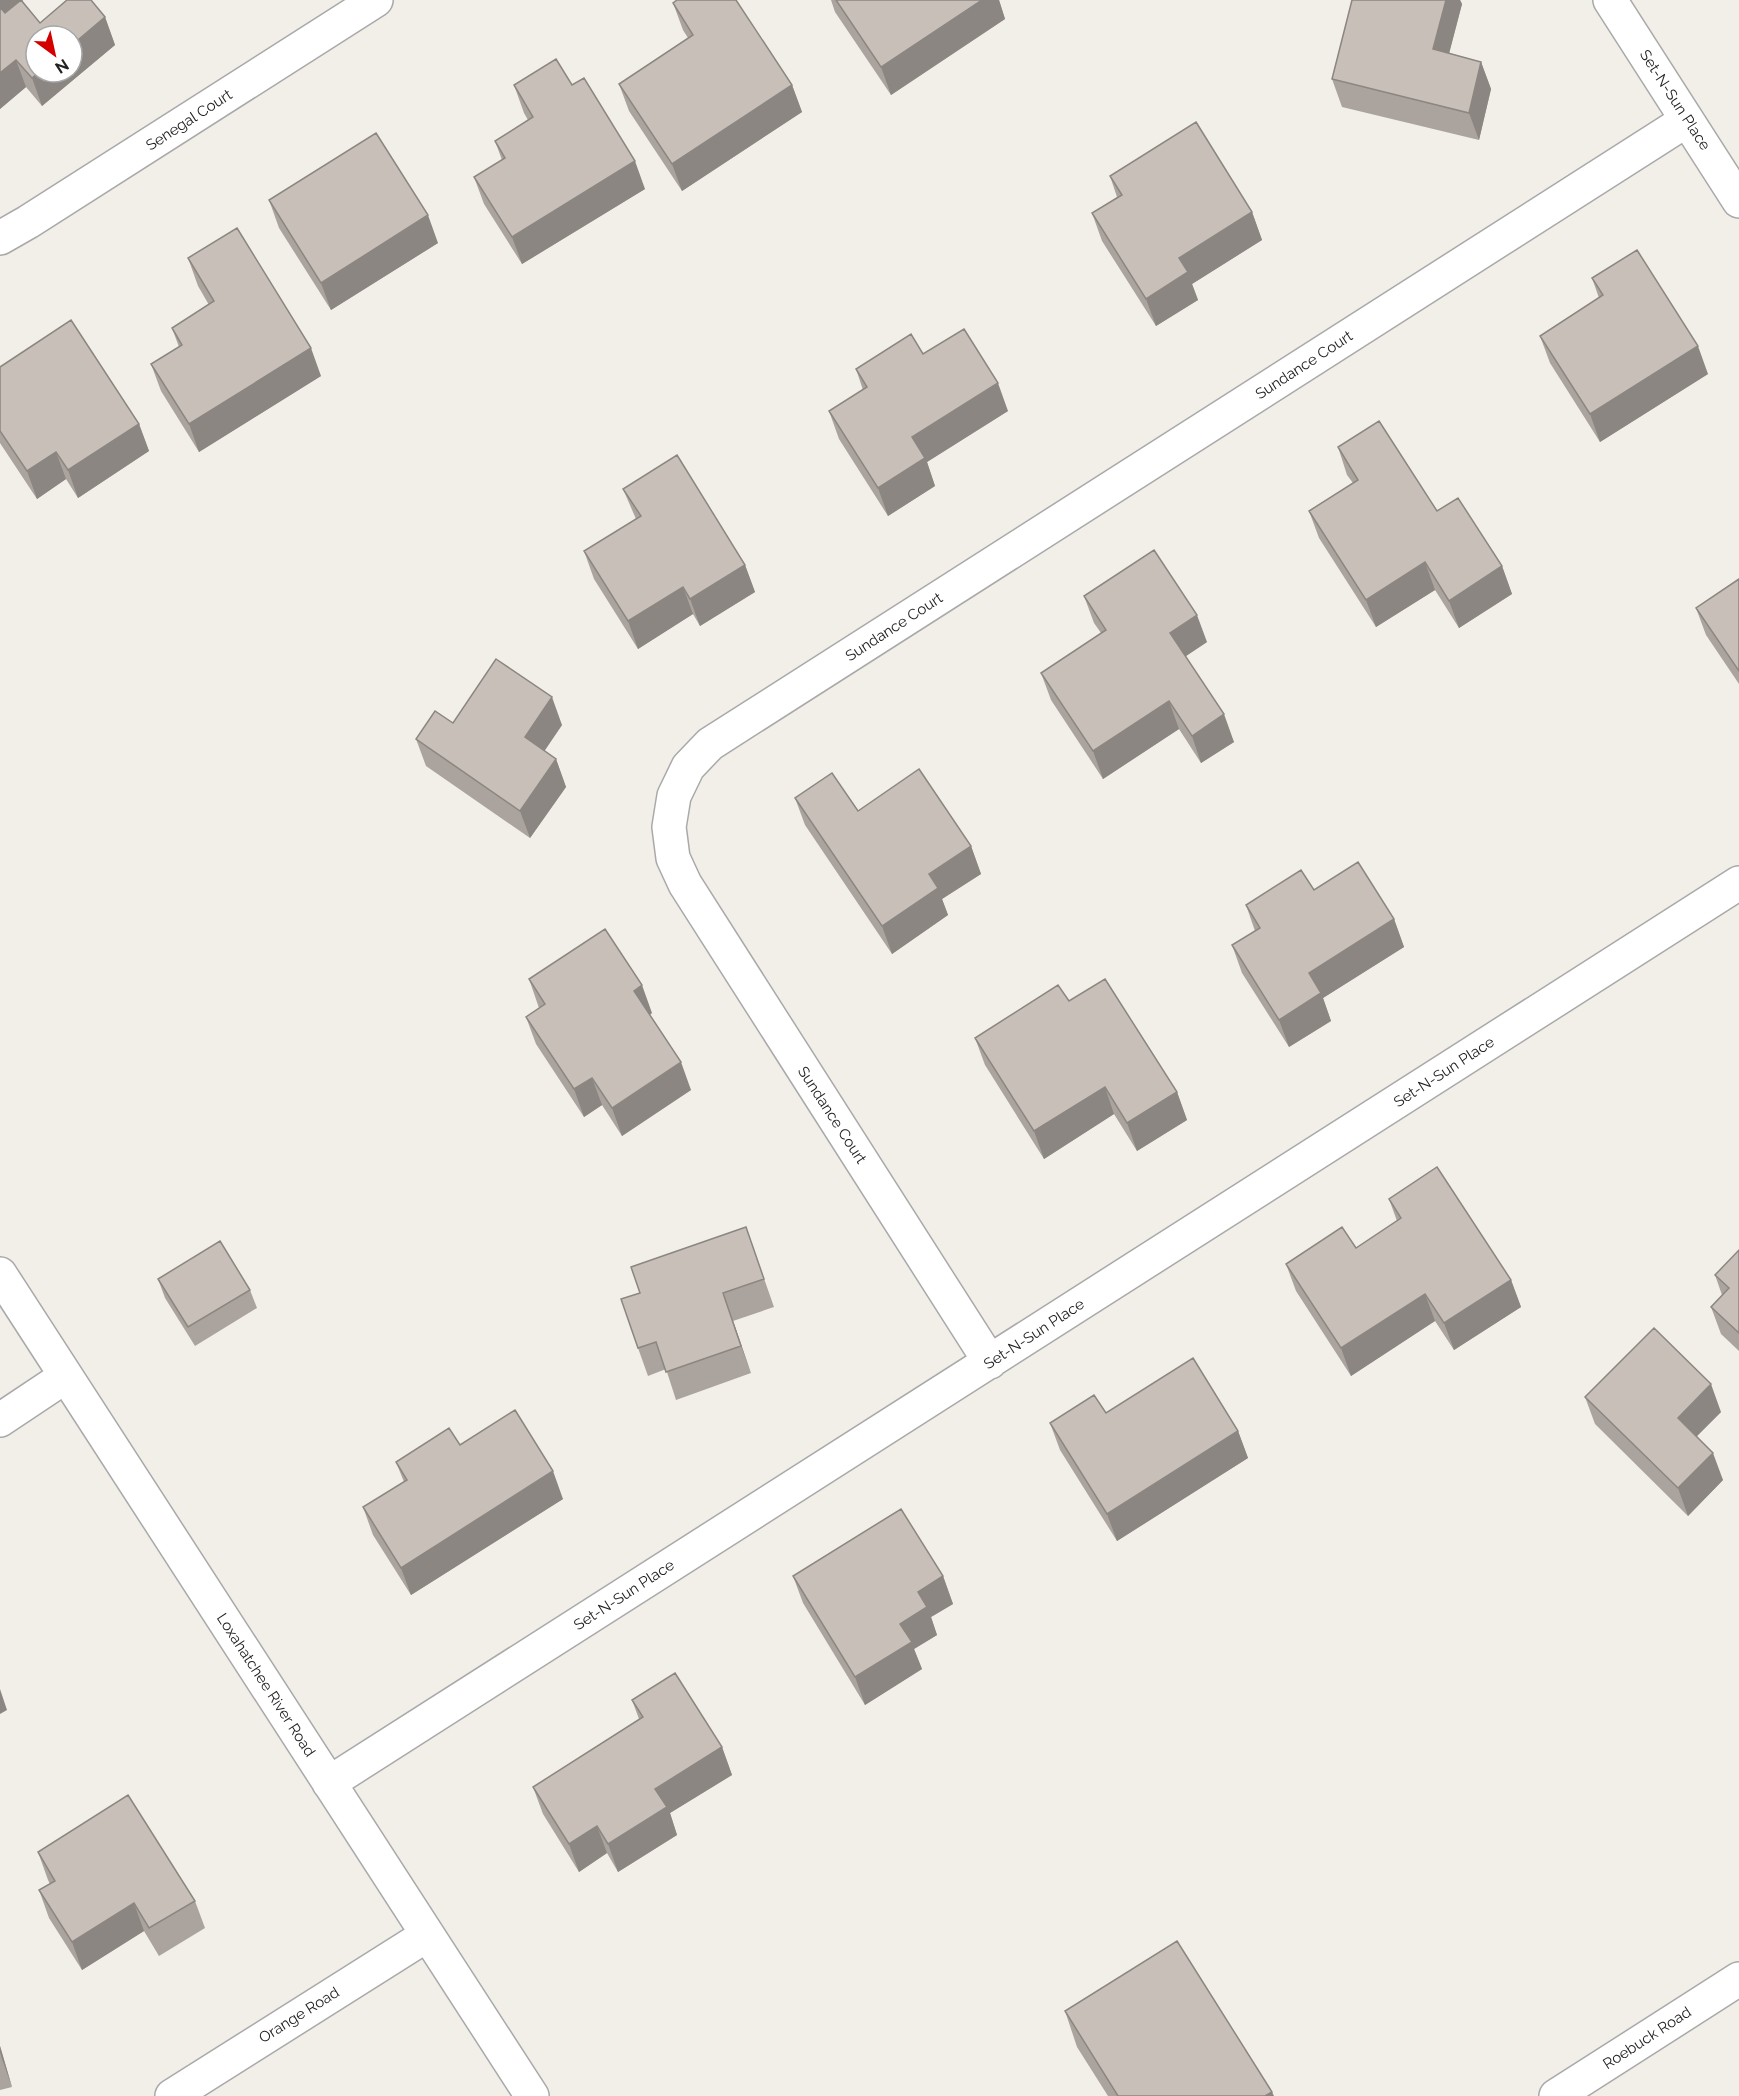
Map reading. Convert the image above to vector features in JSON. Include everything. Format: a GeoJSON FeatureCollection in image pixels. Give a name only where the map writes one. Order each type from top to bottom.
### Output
{"type":"FeatureCollection","features":[{"type":"Feature","properties":{"kind":"street","name":"Senegal Court"},"geometry":{"type":"LineString","coordinates":[[0,238],[376,0]]}},
{"type":"Feature","properties":{"kind":"street","name":"Set-N-Sun Place"},"geometry":{"type":"LineString","coordinates":[[1610,0],[1739,201]]}},
{"type":"Feature","properties":{"kind":"street","name":"Sundance Court"},"geometry":{"type":"LineString","coordinates":[[990,1362],[685,884],[673,858],[669,827],[674,796],[688,767],[710,744],[1687,120]]}},
{"type":"Feature","properties":{"kind":"street","name":"Set-N-Sun Place"},"geometry":{"type":"LineString","coordinates":[[329,1783],[1739,883]]}},
{"type":"Feature","properties":{"kind":"street","name":"Loxahatchee River Road"},"geometry":{"type":"LineString","coordinates":[[0,1274],[532,2096]]}},
{"type":"Feature","properties":{"kind":"street"},"geometry":{"type":"LineString","coordinates":[[0,1420],[66,1376]]}},
{"type":"Feature","properties":{"kind":"street","name":"Orange Road"},"geometry":{"type":"LineString","coordinates":[[172,2096],[427,1935]]}},
{"type":"Feature","properties":{"kind":"street","name":"Roebuck Road"},"geometry":{"type":"LineString","coordinates":[[1556,2096],[1739,1979]]}},
{"type":"Feature","properties":{"kind":"building"},"geometry":{"type":"Polygon","coordinates":[[[21,0],[40,23],[67,0],[91,0],[105,17],[84,35],[84,24],[24,24],[24,69],[16,60],[0,73],[0,7],[5,13],[21,0]]]}},
{"type":"Feature","properties":{"kind":"building"},"geometry":{"type":"Polygon","coordinates":[[[677,0],[736,0],[792,85],[672,164],[619,84],[693,35],[673,3],[677,0]]]}},
{"type":"Feature","properties":{"kind":"building"},"geometry":{"type":"Polygon","coordinates":[[[836,0],[982,0],[881,67],[836,0]]]}},
{"type":"Feature","properties":{"kind":"building"},"geometry":{"type":"Polygon","coordinates":[[[1352,0],[1446,0],[1433,49],[1481,62],[1469,113],[1332,79],[1352,0]]]}},
{"type":"Feature","properties":{"kind":"building"},"geometry":{"type":"Polygon","coordinates":[[[556,59],[572,85],[584,78],[635,161],[512,237],[474,177],[505,158],[495,141],[533,117],[514,85],[556,59]]]}},
{"type":"Feature","properties":{"kind":"building"},"geometry":{"type":"Polygon","coordinates":[[[1196,122],[1252,212],[1179,258],[1188,272],[1146,299],[1092,213],[1122,195],[1110,176],[1196,122]]]}},
{"type":"Feature","properties":{"kind":"building"},"geometry":{"type":"Polygon","coordinates":[[[376,133],[428,215],[321,283],[269,200],[376,133]]]}},
{"type":"Feature","properties":{"kind":"building"},"geometry":{"type":"Polygon","coordinates":[[[237,228],[311,348],[189,424],[151,364],[182,345],[172,328],[214,301],[188,258],[237,228]]]}},
{"type":"Feature","properties":{"kind":"building"},"geometry":{"type":"Polygon","coordinates":[[[1637,250],[1698,346],[1590,414],[1540,336],[1603,295],[1592,278],[1637,250]]]}},
{"type":"Feature","properties":{"kind":"building"},"geometry":{"type":"Polygon","coordinates":[[[71,320],[139,424],[68,470],[56,452],[27,471],[0,431],[0,367],[71,320]]]}},
{"type":"Feature","properties":{"kind":"building"},"geometry":{"type":"Polygon","coordinates":[[[964,329],[998,383],[912,437],[925,458],[878,488],[829,411],[867,387],[856,369],[911,334],[923,354],[964,329]]]}},
{"type":"Feature","properties":{"kind":"building"},"geometry":{"type":"Polygon","coordinates":[[[1379,421],[1437,511],[1458,498],[1502,566],[1449,601],[1425,562],[1366,600],[1309,511],[1358,480],[1338,447],[1379,421]]]}},
{"type":"Feature","properties":{"kind":"building"},"geometry":{"type":"Polygon","coordinates":[[[677,455],[745,565],[690,599],[683,587],[628,621],[584,551],[641,516],[623,489],[677,455]]]}},
{"type":"Feature","properties":{"kind":"building"},"geometry":{"type":"Polygon","coordinates":[[[1154,550],[1197,615],[1170,633],[1224,714],[1192,736],[1169,701],[1093,751],[1041,673],[1106,630],[1084,596],[1154,550]]]}},
{"type":"Feature","properties":{"kind":"building"},"geometry":{"type":"Polygon","coordinates":[[[1739,579],[1739,671],[1696,608],[1739,579]]]}},
{"type":"Feature","properties":{"kind":"building"},"geometry":{"type":"Polygon","coordinates":[[[496,659],[552,697],[525,737],[556,759],[520,811],[416,739],[435,711],[453,723],[496,659]]]}},
{"type":"Feature","properties":{"kind":"building"},"geometry":{"type":"Polygon","coordinates":[[[919,769],[971,846],[929,874],[938,888],[882,926],[795,798],[832,773],[858,811],[919,769]]]}},
{"type":"Feature","properties":{"kind":"building"},"geometry":{"type":"Polygon","coordinates":[[[1358,862],[1394,919],[1309,973],[1321,993],[1279,1020],[1232,945],[1260,928],[1246,905],[1301,870],[1314,890],[1358,862]]]}},
{"type":"Feature","properties":{"kind":"building"},"geometry":{"type":"Polygon","coordinates":[[[605,929],[642,985],[634,991],[681,1062],[612,1108],[592,1078],[574,1089],[526,1017],[545,1004],[529,979],[605,929]]]}},
{"type":"Feature","properties":{"kind":"building"},"geometry":{"type":"Polygon","coordinates":[[[1105,979],[1177,1092],[1127,1123],[1105,1087],[1034,1131],[975,1038],[1058,985],[1069,1001],[1105,979]]]}},
{"type":"Feature","properties":{"kind":"building"},"geometry":{"type":"Polygon","coordinates":[[[1437,1167],[1511,1280],[1444,1323],[1425,1294],[1341,1348],[1286,1264],[1342,1227],[1356,1248],[1401,1218],[1389,1199],[1437,1167]]]}},
{"type":"Feature","properties":{"kind":"building"},"geometry":{"type":"Polygon","coordinates":[[[746,1227],[764,1279],[723,1293],[741,1346],[666,1372],[656,1342],[638,1348],[621,1299],[640,1293],[631,1267],[746,1227]]]}},
{"type":"Feature","properties":{"kind":"building"},"geometry":{"type":"Polygon","coordinates":[[[220,1241],[250,1290],[188,1327],[158,1279],[220,1241]]]}},
{"type":"Feature","properties":{"kind":"building"},"geometry":{"type":"Polygon","coordinates":[[[1739,1250],[1739,1333],[1711,1307],[1729,1288],[1715,1275],[1739,1250]]]}},
{"type":"Feature","properties":{"kind":"building"},"geometry":{"type":"Polygon","coordinates":[[[1654,1328],[1711,1384],[1678,1418],[1713,1453],[1678,1488],[1585,1397],[1654,1328]]]}},
{"type":"Feature","properties":{"kind":"building"},"geometry":{"type":"Polygon","coordinates":[[[1193,1358],[1238,1431],[1107,1514],[1050,1423],[1094,1395],[1106,1413],[1193,1358]]]}},
{"type":"Feature","properties":{"kind":"building"},"geometry":{"type":"Polygon","coordinates":[[[515,1410],[553,1471],[401,1568],[363,1507],[407,1480],[396,1462],[449,1428],[460,1445],[515,1410]]]}},
{"type":"Feature","properties":{"kind":"building"},"geometry":{"type":"Polygon","coordinates":[[[901,1509],[943,1576],[918,1592],[927,1607],[900,1624],[912,1642],[855,1677],[793,1576],[901,1509]]]}},
{"type":"Feature","properties":{"kind":"building"},"geometry":{"type":"Polygon","coordinates":[[[675,1673],[722,1747],[655,1789],[667,1807],[608,1844],[597,1826],[569,1844],[533,1787],[643,1717],[632,1700],[675,1673]]]}},
{"type":"Feature","properties":{"kind":"building"},"geometry":{"type":"Polygon","coordinates":[[[128,1795],[195,1901],[149,1928],[134,1903],[72,1942],[39,1890],[55,1881],[38,1852],[128,1795]]]}},
{"type":"Feature","properties":{"kind":"building"},"geometry":{"type":"Polygon","coordinates":[[[1177,1941],[1272,2092],[1265,2096],[1118,2096],[1065,2011],[1177,1941]]]}}]}
